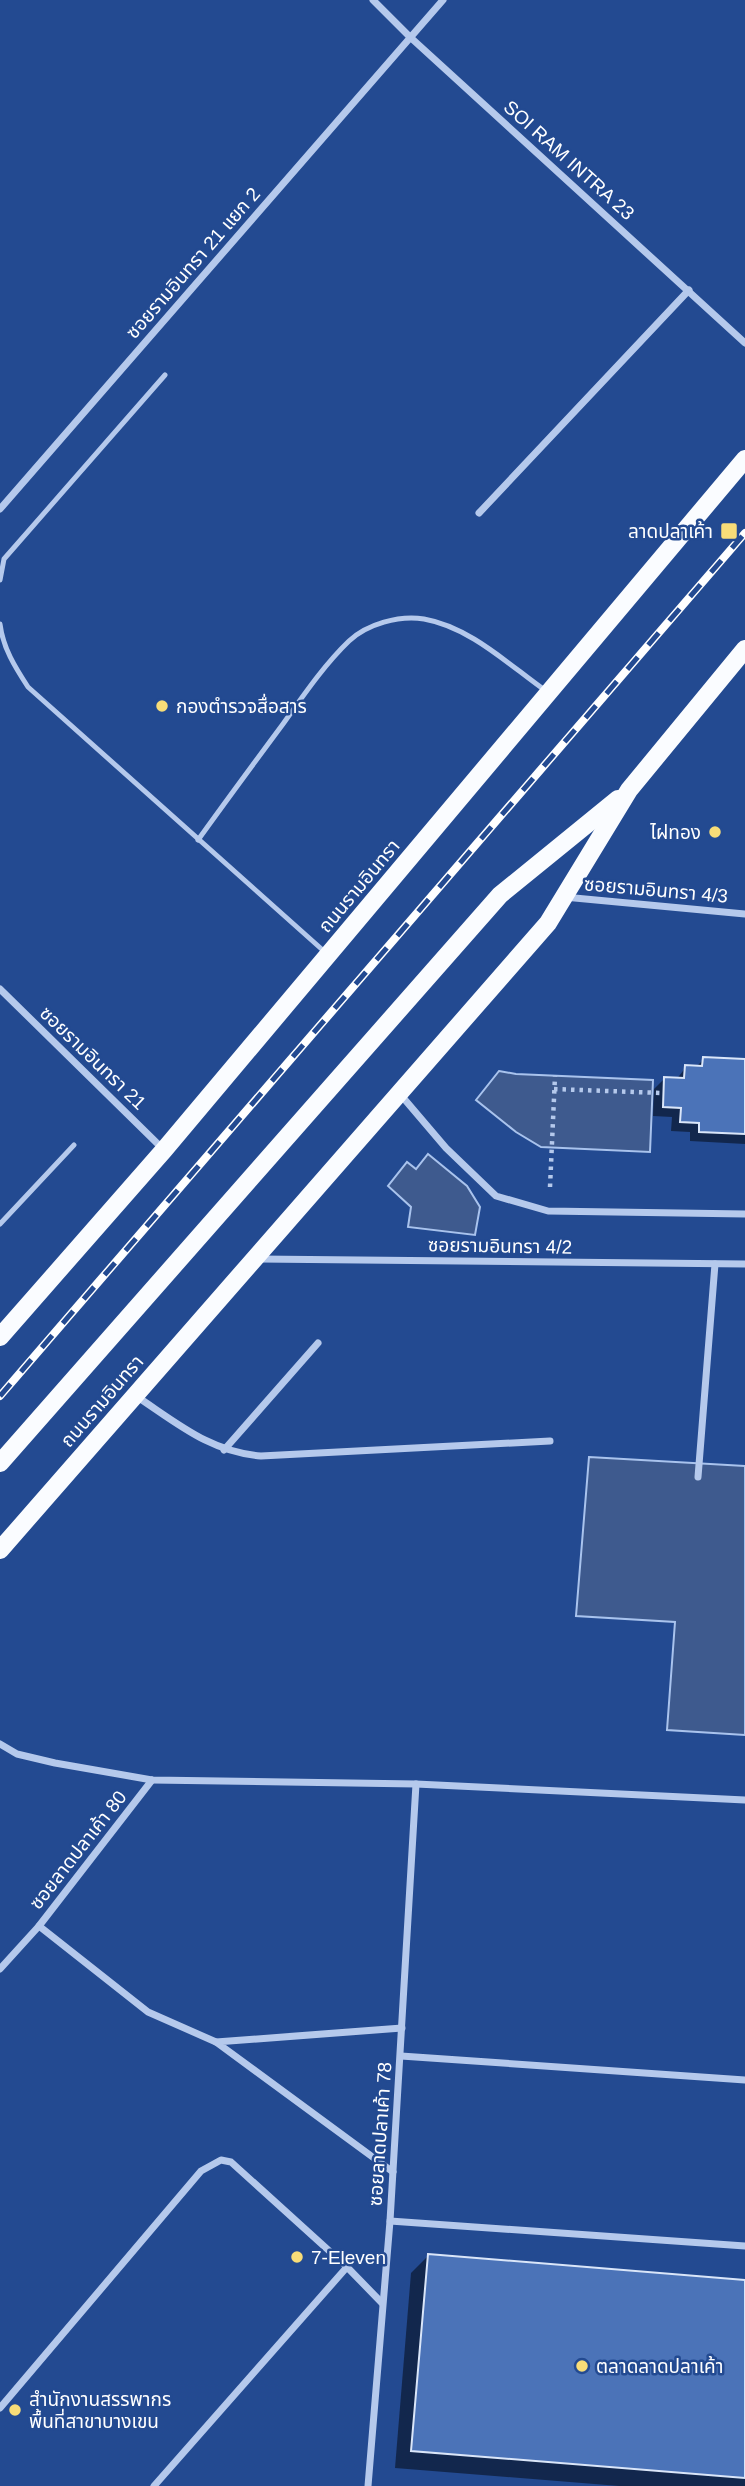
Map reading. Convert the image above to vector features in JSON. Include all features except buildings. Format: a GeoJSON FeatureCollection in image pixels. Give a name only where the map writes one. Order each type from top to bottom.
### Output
{"type":"FeatureCollection","features":[{"type":"Feature","properties":{"kind":"main road","name":"ถนนรามอินทรา"},"geometry":{"type":"LineString","coordinates":[[0,1337],[164,1150],[745,459]]}},
{"type":"Feature","properties":{"kind":"main road","name":"ถนนรามอินทรา"},"geometry":{"type":"LineString","coordinates":[[0,1550],[548,923],[629,790],[745,649]]}},
{"type":"Feature","properties":{"kind":"main road","name":"ถนนรามอินทรา"},"geometry":{"type":"LineString","coordinates":[[0,1463],[500,895],[629,790]]}},
{"type":"Feature","properties":{"kind":"street","name":"SOI RAM INTRA 23"},"geometry":{"type":"LineString","coordinates":[[373,0],[410,37],[745,343]]}},
{"type":"Feature","properties":{"kind":"street","name":"ซอยรามอินทรา 21 แยก 2"},"geometry":{"type":"LineString","coordinates":[[0,509],[443,0]]}},
{"type":"Feature","properties":{"kind":"street"},"geometry":{"type":"LineString","coordinates":[[480,513],[689,290]]}},
{"type":"Feature","properties":{"kind":"street","name":"ซอยรามอินทรา 4/3"},"geometry":{"type":"LineString","coordinates":[[564,897],[745,914]]}},
{"type":"Feature","properties":{"kind":"street","name":"ซอยรามอินทรา 21"},"geometry":{"type":"LineString","coordinates":[[0,989],[164,1150]]}},
{"type":"Feature","properties":{"kind":"street"},"geometry":{"type":"LineString","coordinates":[[400,1094],[446,1148],[496,1196],[548,1211],[745,1214]]}},
{"type":"Feature","properties":{"kind":"street","name":"ซอยรามอินทรา 4/2"},"geometry":{"type":"LineString","coordinates":[[255,1259],[745,1264]]}},
{"type":"Feature","properties":{"kind":"street"},"geometry":{"type":"LineString","coordinates":[[698,1477],[715,1264]]}},
{"type":"Feature","properties":{"kind":"street"},"geometry":{"type":"LineString","coordinates":[[224,1450],[318,1343]]}},
{"type":"Feature","properties":{"kind":"street"},"geometry":{"type":"LineString","coordinates":[[135,1395],[209,1443],[224,1450],[261,1456],[550,1441]]}},
{"type":"Feature","properties":{"kind":"street"},"geometry":{"type":"LineString","coordinates":[[0,1744],[17,1754],[54,1763],[152,1780],[416,1784],[745,1800]]}},
{"type":"Feature","properties":{"kind":"street","name":"ซอยลาดปลาเค้า 80"},"geometry":{"type":"LineString","coordinates":[[0,1969],[39,1926],[152,1780]]}},
{"type":"Feature","properties":{"kind":"street","name":"ซอยลาดปลาเค้า 78"},"geometry":{"type":"LineString","coordinates":[[368,2486],[390,2221],[416,1784]]}},
{"type":"Feature","properties":{"kind":"street"},"geometry":{"type":"LineString","coordinates":[[39,1926],[148,2012],[216,2042],[393,2172]]}},
{"type":"Feature","properties":{"kind":"street"},"geometry":{"type":"LineString","coordinates":[[216,2042],[402,2028]]}},
{"type":"Feature","properties":{"kind":"street"},"geometry":{"type":"LineString","coordinates":[[401,2056],[745,2080]]}},
{"type":"Feature","properties":{"kind":"street"},"geometry":{"type":"LineString","coordinates":[[0,2408],[201,2171],[221,2160],[231,2162],[383,2303]]}},
{"type":"Feature","properties":{"kind":"street"},"geometry":{"type":"LineString","coordinates":[[390,2221],[745,2246]]}},
{"type":"Feature","properties":{"kind":"street"},"geometry":{"type":"LineString","coordinates":[[155,2486],[347,2267]]}},
{"type":"Feature","properties":{"kind":"lane"},"geometry":{"type":"LineString","coordinates":[[0,580],[4,559],[165,375]]}},
{"type":"Feature","properties":{"kind":"lane"},"geometry":{"type":"LineString","coordinates":[[198,840],[303,697],[350,640],[370,627],[393,620],[421,618],[443,624],[467,635],[549,693]]}},
{"type":"Feature","properties":{"kind":"lane"},"geometry":{"type":"LineString","coordinates":[[0,624],[10,660],[28,687],[328,955]]}},
{"type":"Feature","properties":{"kind":"lane"},"geometry":{"type":"LineString","coordinates":[[0,1224],[74,1145]]}},
{"type":"Feature","properties":{"kind":"path"},"geometry":{"type":"LineString","coordinates":[[548,1211],[555,1076]]}},
{"type":"Feature","properties":{"kind":"path"},"geometry":{"type":"LineString","coordinates":[[554,1089],[662,1093]]}},
{"type":"Feature","properties":{"kind":"water"},"geometry":{"type":"Polygon","coordinates":[[[499,1071],[653,1080],[650,1152],[541,1147],[516,1132],[476,1100],[499,1071]]]}},
{"type":"Feature","properties":{"kind":"water"},"geometry":{"type":"Polygon","coordinates":[[[428,1154],[467,1186],[480,1207],[475,1235],[408,1227],[411,1207],[388,1186],[407,1162],[416,1169],[428,1154]]]}},
{"type":"Feature","properties":{"kind":"water"},"geometry":{"type":"Polygon","coordinates":[[[589,1457],[745,1466],[745,1735],[667,1730],[675,1622],[576,1616],[589,1457]]]}},
{"type":"Feature","properties":{"kind":"railway"},"geometry":{"type":"LineString","coordinates":[[0,1396],[745,533]]}},
{"type":"Feature","properties":{"kind":"place","name":"ลาดปลาเค้า"},"geometry":{"type":"Point","coordinates":[729,531]}},
{"type":"Feature","properties":{"kind":"place","name":"กองตำรวจสื่อสาร"},"geometry":{"type":"Point","coordinates":[162,706]}},
{"type":"Feature","properties":{"kind":"place","name":"ไฝทอง"},"geometry":{"type":"Point","coordinates":[715,832]}},
{"type":"Feature","properties":{"kind":"place","name":"7-Eleven"},"geometry":{"type":"Point","coordinates":[297,2257]}},
{"type":"Feature","properties":{"kind":"place","name":"ตลาดลาดปลาเค้า"},"geometry":{"type":"Point","coordinates":[582,2366]}},
{"type":"Feature","properties":{"kind":"place","name":"สำนักงานสรรพากร พื้นที่สาขาบางเขน"},"geometry":{"type":"Point","coordinates":[15,2410]}}]}
